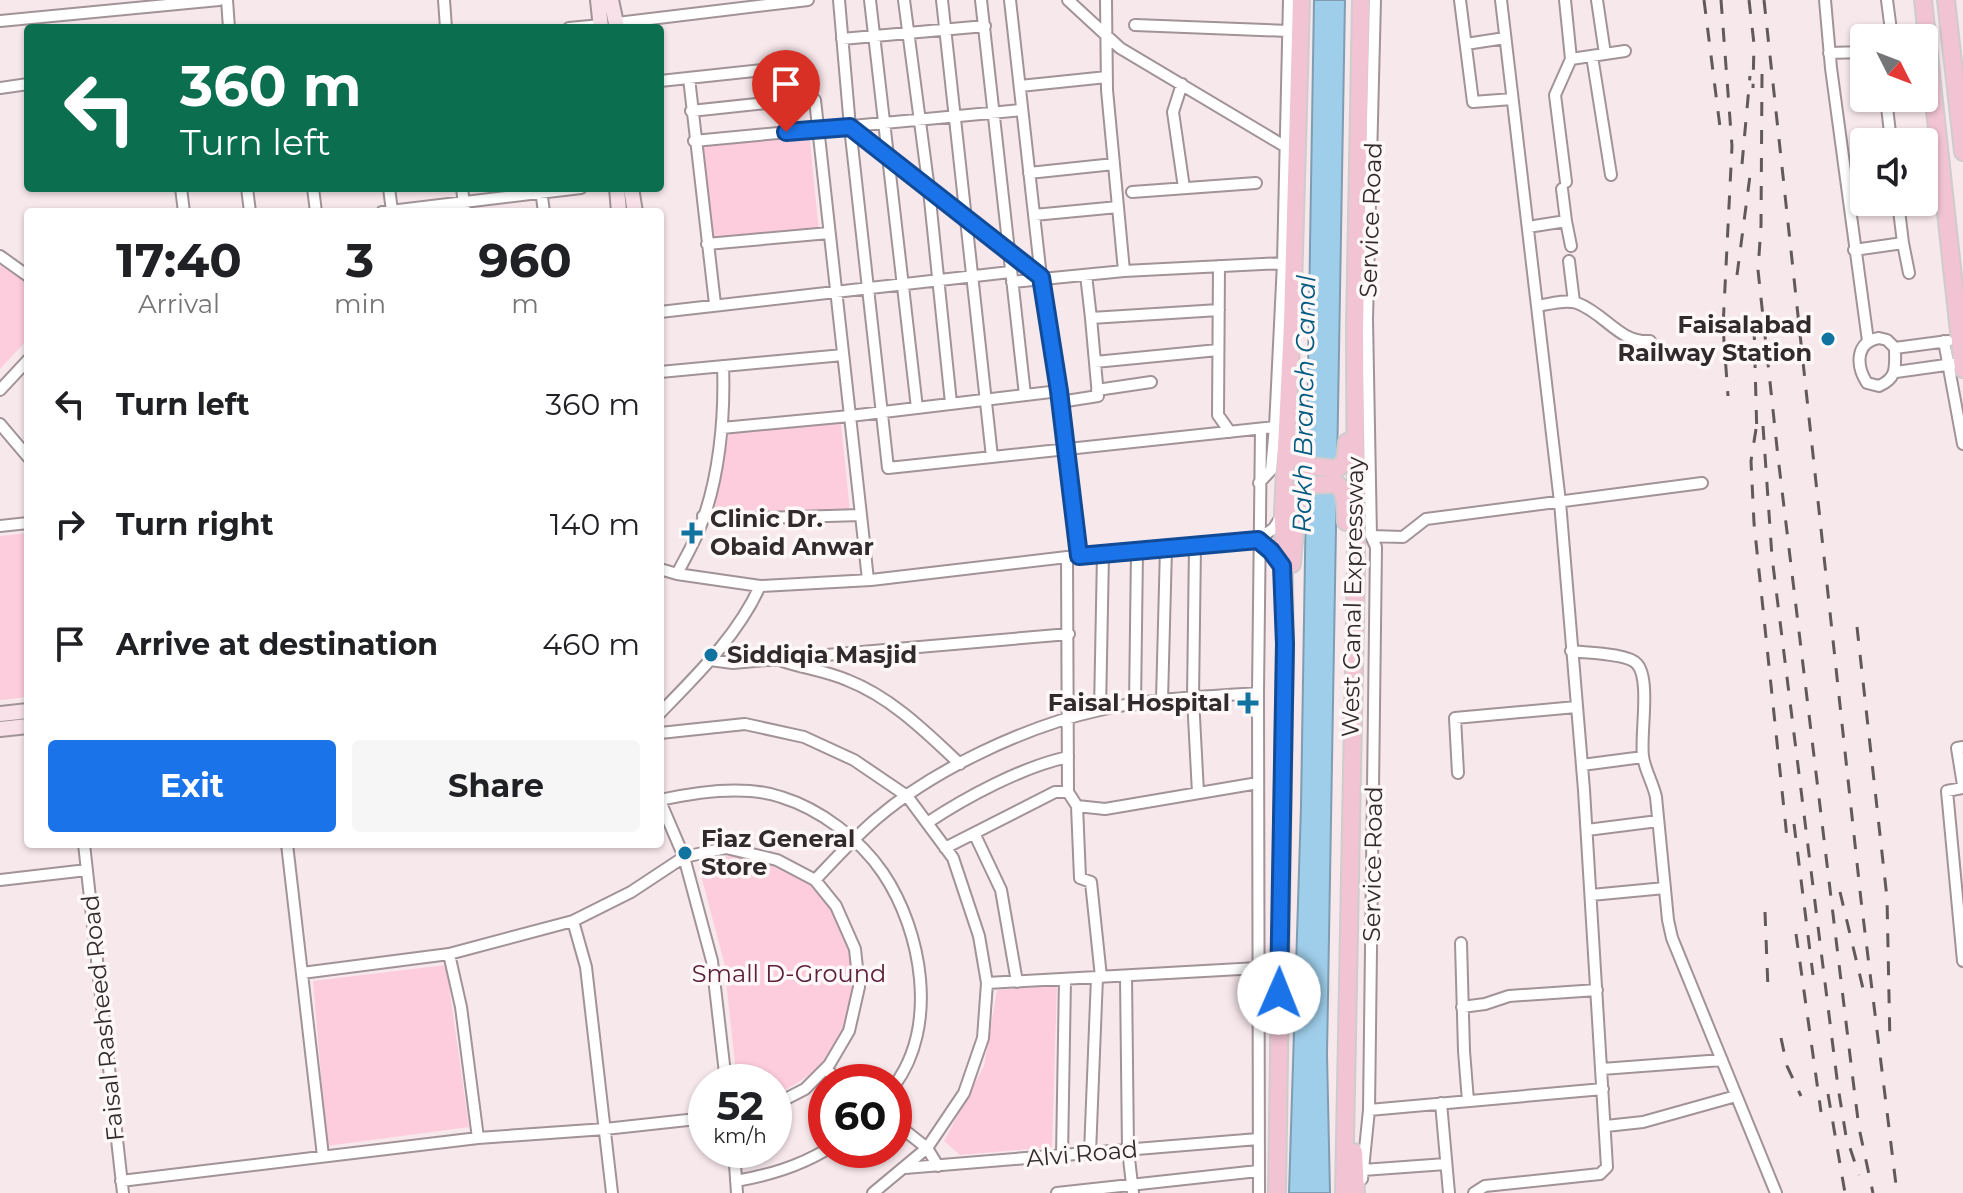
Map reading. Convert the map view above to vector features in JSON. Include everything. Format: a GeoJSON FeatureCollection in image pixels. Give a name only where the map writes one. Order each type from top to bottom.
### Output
{"type":"FeatureCollection","features":[{"type":"Feature","properties":{"kind":"main road"},"geometry":{"type":"LineString","coordinates":[[1277,1193],[1285,644],[1283,512],[1301,0]]}},
{"type":"Feature","properties":{"kind":"main road","name":"West Canal Expressway"},"geometry":{"type":"LineString","coordinates":[[1344,1193],[1354,651],[1355,328],[1364,0]]}},
{"type":"Feature","properties":{"kind":"main road"},"geometry":{"type":"LineString","coordinates":[[1923,0],[1924,24]]}},
{"type":"Feature","properties":{"kind":"main road"},"geometry":{"type":"LineString","coordinates":[[1946,0],[1963,152]]}},
{"type":"Feature","properties":{"kind":"main road"},"geometry":{"type":"LineString","coordinates":[[1958,110],[1935,113],[1958,299],[1955,340],[1959,365]]}},
{"type":"Feature","properties":{"kind":"main road"},"geometry":{"type":"LineString","coordinates":[[1285,644],[1298,494],[1305,475],[1298,456],[1292,324]]}},
{"type":"Feature","properties":{"kind":"main road"},"geometry":{"type":"LineString","coordinates":[[1337,476],[1345,461],[1355,328]]}},
{"type":"Feature","properties":{"kind":"main road"},"geometry":{"type":"LineString","coordinates":[[1305,475],[1337,476]]}},
{"type":"Feature","properties":{"kind":"main road"},"geometry":{"type":"LineString","coordinates":[[1337,476],[1345,498],[1354,651]]}},
{"type":"Feature","properties":{"kind":"main road"},"geometry":{"type":"LineString","coordinates":[[1348,886],[1349,1012],[1358,1193]]}},
{"type":"Feature","properties":{"kind":"main road"},"geometry":{"type":"LineString","coordinates":[[1267,1193],[1262,1144],[1281,898]]}},
{"type":"Feature","properties":{"kind":"street"},"geometry":{"type":"LineString","coordinates":[[0,21],[219,0]]}},
{"type":"Feature","properties":{"kind":"street"},"geometry":{"type":"LineString","coordinates":[[227,0],[229,24]]}},
{"type":"Feature","properties":{"kind":"street"},"geometry":{"type":"LineString","coordinates":[[444,0],[446,24]]}},
{"type":"Feature","properties":{"kind":"street"},"geometry":{"type":"LineString","coordinates":[[598,0],[608,24]]}},
{"type":"Feature","properties":{"kind":"street"},"geometry":{"type":"LineString","coordinates":[[609,24],[611,0]]}},
{"type":"Feature","properties":{"kind":"street"},"geometry":{"type":"LineString","coordinates":[[621,24],[741,4],[808,0]]}},
{"type":"Feature","properties":{"kind":"street"},"geometry":{"type":"LineString","coordinates":[[839,0],[850,127],[888,465],[891,469],[1275,427]]}},
{"type":"Feature","properties":{"kind":"street"},"geometry":{"type":"LineString","coordinates":[[870,0],[917,408]]}},
{"type":"Feature","properties":{"kind":"street"},"geometry":{"type":"LineString","coordinates":[[904,0],[929,190],[951,403]]}},
{"type":"Feature","properties":{"kind":"street"},"geometry":{"type":"LineString","coordinates":[[942,0],[992,457]]}},
{"type":"Feature","properties":{"kind":"street"},"geometry":{"type":"LineString","coordinates":[[981,0],[1025,395]]}},
{"type":"Feature","properties":{"kind":"street"},"geometry":{"type":"LineString","coordinates":[[1010,0],[1034,215],[1066,450],[1073,556],[1067,719],[1068,792],[1077,806],[1080,878],[1091,882],[1099,977],[1090,1153]]}},
{"type":"Feature","properties":{"kind":"street"},"geometry":{"type":"LineString","coordinates":[[1068,0],[1135,58],[1286,147]]}},
{"type":"Feature","properties":{"kind":"street"},"geometry":{"type":"LineString","coordinates":[[1106,0],[1107,77],[1124,271]]}},
{"type":"Feature","properties":{"kind":"street"},"geometry":{"type":"LineString","coordinates":[[1259,483],[1271,470],[1275,427],[1283,263],[1289,0]]}},
{"type":"Feature","properties":{"kind":"street","name":"Service Road"},"geometry":{"type":"LineString","coordinates":[[1358,1193],[1369,1110],[1376,547],[1371,536],[1367,319],[1375,0]]}},
{"type":"Feature","properties":{"kind":"street"},"geometry":{"type":"LineString","coordinates":[[1460,0],[1473,102],[1512,99]]}},
{"type":"Feature","properties":{"kind":"street"},"geometry":{"type":"LineString","coordinates":[[1474,1193],[1485,1186],[1600,1174],[1607,1167],[1587,830],[1560,502],[1501,0]]}},
{"type":"Feature","properties":{"kind":"street"},"geometry":{"type":"LineString","coordinates":[[1565,0],[1571,59],[1555,95],[1571,246]]}},
{"type":"Feature","properties":{"kind":"street"},"geometry":{"type":"LineString","coordinates":[[1597,0],[1605,54]]}},
{"type":"Feature","properties":{"kind":"street"},"geometry":{"type":"LineString","coordinates":[[1825,0],[1829,53],[1868,341]]}},
{"type":"Feature","properties":{"kind":"street"},"geometry":{"type":"LineString","coordinates":[[1887,0],[1890,24]]}},
{"type":"Feature","properties":{"kind":"street"},"geometry":{"type":"LineString","coordinates":[[1135,25],[1288,31]]}},
{"type":"Feature","properties":{"kind":"street"},"geometry":{"type":"LineString","coordinates":[[842,39],[985,26]]}},
{"type":"Feature","properties":{"kind":"street"},"geometry":{"type":"LineString","coordinates":[[1466,44],[1505,38]]}},
{"type":"Feature","properties":{"kind":"street"},"geometry":{"type":"LineString","coordinates":[[1571,59],[1625,51]]}},
{"type":"Feature","properties":{"kind":"street"},"geometry":{"type":"LineString","coordinates":[[1829,53],[1850,52]]}},
{"type":"Feature","properties":{"kind":"street"},"geometry":{"type":"LineString","coordinates":[[1592,56],[1611,175]]}},
{"type":"Feature","properties":{"kind":"street"},"geometry":{"type":"LineString","coordinates":[[664,81],[772,69]]}},
{"type":"Feature","properties":{"kind":"street"},"geometry":{"type":"LineString","coordinates":[[1020,86],[1107,77]]}},
{"type":"Feature","properties":{"kind":"street"},"geometry":{"type":"LineString","coordinates":[[689,78],[715,304]]}},
{"type":"Feature","properties":{"kind":"street"},"geometry":{"type":"LineString","coordinates":[[1182,84],[1173,112],[1184,188]]}},
{"type":"Feature","properties":{"kind":"street"},"geometry":{"type":"LineString","coordinates":[[0,88],[24,85]]}},
{"type":"Feature","properties":{"kind":"street"},"geometry":{"type":"LineString","coordinates":[[691,111],[815,100],[868,580]]}},
{"type":"Feature","properties":{"kind":"street"},"geometry":{"type":"LineString","coordinates":[[694,141],[1022,110]]}},
{"type":"Feature","properties":{"kind":"street"},"geometry":{"type":"LineString","coordinates":[[850,127],[1042,278]]}},
{"type":"Feature","properties":{"kind":"street"},"geometry":{"type":"LineString","coordinates":[[1029,173],[1114,164]]}},
{"type":"Feature","properties":{"kind":"street"},"geometry":{"type":"LineString","coordinates":[[1132,192],[1256,183]]}},
{"type":"Feature","properties":{"kind":"street"},"geometry":{"type":"LineString","coordinates":[[464,208],[536,192]]}},
{"type":"Feature","properties":{"kind":"street"},"geometry":{"type":"LineString","coordinates":[[1034,215],[1118,207]]}},
{"type":"Feature","properties":{"kind":"street"},"geometry":{"type":"LineString","coordinates":[[1900,216],[1909,273]]}},
{"type":"Feature","properties":{"kind":"street"},"geometry":{"type":"LineString","coordinates":[[1528,227],[1566,221]]}},
{"type":"Feature","properties":{"kind":"street"},"geometry":{"type":"LineString","coordinates":[[707,244],[829,233]]}},
{"type":"Feature","properties":{"kind":"street"},"geometry":{"type":"LineString","coordinates":[[1854,250],[1903,243]]}},
{"type":"Feature","properties":{"kind":"street"},"geometry":{"type":"LineString","coordinates":[[0,256],[24,273]]}},
{"type":"Feature","properties":{"kind":"street"},"geometry":{"type":"LineString","coordinates":[[1569,261],[1574,302]]}},
{"type":"Feature","properties":{"kind":"street"},"geometry":{"type":"LineString","coordinates":[[664,311],[972,276],[1042,278],[1283,263]]}},
{"type":"Feature","properties":{"kind":"street"},"geometry":{"type":"LineString","coordinates":[[1219,266],[1218,415],[1230,432]]}},
{"type":"Feature","properties":{"kind":"street"},"geometry":{"type":"LineString","coordinates":[[722,428],[1025,395],[1097,398],[1086,275]]}},
{"type":"Feature","properties":{"kind":"street"},"geometry":{"type":"LineString","coordinates":[[1538,306],[1574,302],[1610,322],[1635,342],[1650,341]]}},
{"type":"Feature","properties":{"kind":"street"},"geometry":{"type":"LineString","coordinates":[[1091,318],[1219,310]]}},
{"type":"Feature","properties":{"kind":"street"},"geometry":{"type":"LineString","coordinates":[[1879,338],[1887,340],[1895,348],[1896,372],[1891,380],[1879,386],[1867,383],[1859,360],[1861,349],[1868,341],[1879,338]]}},
{"type":"Feature","properties":{"kind":"street"},"geometry":{"type":"LineString","coordinates":[[1895,348],[1955,340]]}},
{"type":"Feature","properties":{"kind":"street"},"geometry":{"type":"LineString","coordinates":[[1095,362],[1218,350]]}},
{"type":"Feature","properties":{"kind":"street"},"geometry":{"type":"LineString","coordinates":[[664,372],[843,355]]}},
{"type":"Feature","properties":{"kind":"street"},"geometry":{"type":"LineString","coordinates":[[0,390],[24,365]]}},
{"type":"Feature","properties":{"kind":"street"},"geometry":{"type":"LineString","coordinates":[[1896,372],[1959,365],[1963,444]]}},
{"type":"Feature","properties":{"kind":"street"},"geometry":{"type":"LineString","coordinates":[[677,574],[700,529],[721,448],[723,366]]}},
{"type":"Feature","properties":{"kind":"street"},"geometry":{"type":"LineString","coordinates":[[1097,390],[1151,382]]}},
{"type":"Feature","properties":{"kind":"street"},"geometry":{"type":"LineString","coordinates":[[0,424],[24,452]]}},
{"type":"Feature","properties":{"kind":"street"},"geometry":{"type":"LineString","coordinates":[[1259,1193],[1262,1144],[1258,968],[1261,429]]}},
{"type":"Feature","properties":{"kind":"street"},"geometry":{"type":"LineString","coordinates":[[1371,536],[1403,537],[1426,519],[1702,483]]}},
{"type":"Feature","properties":{"kind":"street"},"geometry":{"type":"LineString","coordinates":[[664,570],[760,586],[868,580],[1073,556],[1258,540],[1274,528],[1283,512]]}},
{"type":"Feature","properties":{"kind":"street"},"geometry":{"type":"LineString","coordinates":[[703,516],[734,519],[861,515]]}},
{"type":"Feature","properties":{"kind":"street"},"geometry":{"type":"LineString","coordinates":[[0,526],[24,523]]}},
{"type":"Feature","properties":{"kind":"street"},"geometry":{"type":"LineString","coordinates":[[1258,540],[1282,566]]}},
{"type":"Feature","properties":{"kind":"street"},"geometry":{"type":"LineString","coordinates":[[1195,545],[1193,698],[1198,793]]}},
{"type":"Feature","properties":{"kind":"street"},"geometry":{"type":"LineString","coordinates":[[1162,700],[1166,548]]}},
{"type":"Feature","properties":{"kind":"street"},"geometry":{"type":"LineString","coordinates":[[1135,705],[1137,551]]}},
{"type":"Feature","properties":{"kind":"street"},"geometry":{"type":"LineString","coordinates":[[1100,710],[1103,554]]}},
{"type":"Feature","properties":{"kind":"street"},"geometry":{"type":"LineString","coordinates":[[664,709],[710,660],[754,600],[760,586]]}},
{"type":"Feature","properties":{"kind":"street"},"geometry":{"type":"LineString","coordinates":[[710,660],[733,663],[1069,634]]}},
{"type":"Feature","properties":{"kind":"street"},"geometry":{"type":"LineString","coordinates":[[1571,651],[1625,657],[1638,664],[1645,706],[1643,757],[1653,780],[1672,938],[1776,1193]]}},
{"type":"Feature","properties":{"kind":"street"},"geometry":{"type":"LineString","coordinates":[[778,659],[846,679],[878,694],[920,726],[960,764]]}},
{"type":"Feature","properties":{"kind":"street"},"geometry":{"type":"LineString","coordinates":[[815,880],[854,840],[929,780],[1002,744],[1100,710],[1162,700],[1258,693]]}},
{"type":"Feature","properties":{"kind":"street"},"geometry":{"type":"LineString","coordinates":[[1458,773],[1455,718],[1576,707]]}},
{"type":"Feature","properties":{"kind":"street"},"geometry":{"type":"LineString","coordinates":[[0,714],[24,711]]}},
{"type":"Feature","properties":{"kind":"street"},"geometry":{"type":"LineString","coordinates":[[664,733],[745,724],[804,737],[854,760],[907,796],[953,858],[979,936],[987,983],[983,1038],[964,1093],[927,1148],[912,1162]]}},
{"type":"Feature","properties":{"kind":"street"},"geometry":{"type":"LineString","coordinates":[[0,729],[24,726]]}},
{"type":"Feature","properties":{"kind":"street"},"geometry":{"type":"LineString","coordinates":[[1963,747],[1957,748],[1963,786],[1947,791],[1963,961]]}},
{"type":"Feature","properties":{"kind":"street"},"geometry":{"type":"LineString","coordinates":[[927,823],[1022,773],[1068,757]]}},
{"type":"Feature","properties":{"kind":"street"},"geometry":{"type":"LineString","coordinates":[[1582,765],[1643,757]]}},
{"type":"Feature","properties":{"kind":"street"},"geometry":{"type":"LineString","coordinates":[[1077,806],[1105,809],[1258,783]]}},
{"type":"Feature","properties":{"kind":"street"},"geometry":{"type":"LineString","coordinates":[[664,799],[695,792],[779,796],[810,810],[854,840],[882,871],[903,908],[914,948],[922,993],[916,1037],[906,1064]]}},
{"type":"Feature","properties":{"kind":"street"},"geometry":{"type":"LineString","coordinates":[[945,848],[1055,792],[1068,792]]}},
{"type":"Feature","properties":{"kind":"street"},"geometry":{"type":"LineString","coordinates":[[664,810],[684,857],[712,961],[724,1064]]}},
{"type":"Feature","properties":{"kind":"street"},"geometry":{"type":"LineString","coordinates":[[1587,830],[1658,821]]}},
{"type":"Feature","properties":{"kind":"street"},"geometry":{"type":"LineString","coordinates":[[974,833],[1001,890],[1017,982]]}},
{"type":"Feature","properties":{"kind":"street","name":"Faisal Rasheed Road"},"geometry":{"type":"LineString","coordinates":[[84,848],[123,1193]]}},
{"type":"Feature","properties":{"kind":"street"},"geometry":{"type":"LineString","coordinates":[[287,848],[323,1156]]}},
{"type":"Feature","properties":{"kind":"street"},"geometry":{"type":"LineString","coordinates":[[302,973],[449,954],[573,921],[631,892],[684,857],[726,848],[777,860],[815,880],[836,906],[855,949],[859,987],[849,1031],[828,1064]]}},
{"type":"Feature","properties":{"kind":"street"},"geometry":{"type":"LineString","coordinates":[[0,880],[87,870]]}},
{"type":"Feature","properties":{"kind":"street"},"geometry":{"type":"LineString","coordinates":[[1591,895],[1665,888]]}},
{"type":"Feature","properties":{"kind":"street"},"geometry":{"type":"LineString","coordinates":[[573,921],[586,967],[612,1193]]}},
{"type":"Feature","properties":{"kind":"street"},"geometry":{"type":"LineString","coordinates":[[1461,943],[1468,1101]]}},
{"type":"Feature","properties":{"kind":"street"},"geometry":{"type":"LineString","coordinates":[[449,954],[461,1007],[478,1138]]}},
{"type":"Feature","properties":{"kind":"street"},"geometry":{"type":"LineString","coordinates":[[987,983],[1258,968]]}},
{"type":"Feature","properties":{"kind":"street"},"geometry":{"type":"LineString","coordinates":[[1126,977],[1128,1150],[1132,1189]]}},
{"type":"Feature","properties":{"kind":"street"},"geometry":{"type":"LineString","coordinates":[[1062,1156],[1065,979]]}},
{"type":"Feature","properties":{"kind":"street"},"geometry":{"type":"LineString","coordinates":[[1462,1007],[1509,996],[1597,990]]}},
{"type":"Feature","properties":{"kind":"street"},"geometry":{"type":"LineString","coordinates":[[1602,1069],[1722,1060]]}},
{"type":"Feature","properties":{"kind":"street"},"geometry":{"type":"LineString","coordinates":[[1369,1110],[1603,1089]]}},
{"type":"Feature","properties":{"kind":"street"},"geometry":{"type":"LineString","coordinates":[[1606,1126],[1643,1122],[1736,1096]]}},
{"type":"Feature","properties":{"kind":"street"},"geometry":{"type":"LineString","coordinates":[[1441,1103],[1449,1193]]}},
{"type":"Feature","properties":{"kind":"street"},"geometry":{"type":"LineString","coordinates":[[121,1181],[478,1138],[688,1120]]}},
{"type":"Feature","properties":{"kind":"street"},"geometry":{"type":"LineString","coordinates":[[912,1136],[927,1148],[938,1166]]}},
{"type":"Feature","properties":{"kind":"street","name":"Alvi Road"},"geometry":{"type":"LineString","coordinates":[[912,1168],[1128,1150],[1262,1144]]}},
{"type":"Feature","properties":{"kind":"street"},"geometry":{"type":"LineString","coordinates":[[736,1181],[773,1174],[808,1160]]}},
{"type":"Feature","properties":{"kind":"street"},"geometry":{"type":"LineString","coordinates":[[1363,1170],[1446,1164]]}},
{"type":"Feature","properties":{"kind":"street"},"geometry":{"type":"LineString","coordinates":[[735,1168],[737,1193]]}},
{"type":"Feature","properties":{"kind":"street"},"geometry":{"type":"LineString","coordinates":[[873,1193],[905,1168]]}},
{"type":"Feature","properties":{"kind":"street"},"geometry":{"type":"LineString","coordinates":[[1057,1193],[1132,1189],[1258,1171]]}},
{"type":"Feature","properties":{"kind":"green space"},"geometry":{"type":"Polygon","coordinates":[[[809,132],[819,232],[707,241],[695,145],[809,132]]]}},
{"type":"Feature","properties":{"kind":"green space"},"geometry":{"type":"Polygon","coordinates":[[[0,261],[24,280],[24,343],[0,369],[0,261]]]}},
{"type":"Feature","properties":{"kind":"green space"},"geometry":{"type":"Polygon","coordinates":[[[841,423],[850,512],[714,510],[729,433],[841,423]]]}},
{"type":"Feature","properties":{"kind":"green space"},"geometry":{"type":"Polygon","coordinates":[[[24,533],[24,697],[0,700],[0,536],[24,533]]]}},
{"type":"Feature","properties":{"kind":"green space","name":"Small D-Ground"},"geometry":{"type":"Polygon","coordinates":[[[732,855],[780,867],[806,880],[825,897],[839,917],[848,941],[852,966],[852,992],[847,1017],[838,1040],[824,1061],[808,1064],[808,1075],[792,1086],[792,1064],[735,1064],[724,962],[698,864],[732,855]]]}},
{"type":"Feature","properties":{"kind":"green space"},"geometry":{"type":"Polygon","coordinates":[[[446,965],[469,1127],[327,1146],[313,981],[446,965]]]}},
{"type":"Feature","properties":{"kind":"green space"},"geometry":{"type":"Polygon","coordinates":[[[1057,985],[1052,1147],[960,1155],[944,1141],[984,1066],[997,990],[1057,985]]]}},
{"type":"Feature","properties":{"kind":"water"},"geometry":{"type":"Polygon","coordinates":[[[1314,0],[1345,0],[1327,1054],[1330,1193],[1289,1193],[1301,806],[1314,0]]]}},
{"type":"Feature","properties":{"kind":"railway"},"geometry":{"type":"LineString","coordinates":[[1704,0],[1721,135]]}},
{"type":"Feature","properties":{"kind":"railway"},"geometry":{"type":"LineString","coordinates":[[1721,0],[1732,146],[1723,327],[1728,396]]}},
{"type":"Feature","properties":{"kind":"railway"},"geometry":{"type":"LineString","coordinates":[[1749,0],[1754,44],[1753,88]]}},
{"type":"Feature","properties":{"kind":"railway"},"geometry":{"type":"LineString","coordinates":[[1764,0],[1861,900],[1897,1193]]}},
{"type":"Feature","properties":{"kind":"railway"},"geometry":{"type":"LineString","coordinates":[[1762,74],[1758,270],[1852,1072],[1859,1128],[1873,1193]]}},
{"type":"Feature","properties":{"kind":"railway"},"geometry":{"type":"LineString","coordinates":[[1742,164],[1750,76]]}},
{"type":"Feature","properties":{"kind":"railway"},"geometry":{"type":"LineString","coordinates":[[1737,275],[1751,168]]}},
{"type":"Feature","properties":{"kind":"railway"},"geometry":{"type":"LineString","coordinates":[[1754,326],[1757,438]]}},
{"type":"Feature","properties":{"kind":"railway"},"geometry":{"type":"LineString","coordinates":[[1763,426],[1772,557],[1838,1087],[1846,1136],[1859,1175]]}},
{"type":"Feature","properties":{"kind":"railway"},"geometry":{"type":"LineString","coordinates":[[1756,429],[1751,461],[1754,523],[1787,838]]}},
{"type":"Feature","properties":{"kind":"railway"},"geometry":{"type":"LineString","coordinates":[[1857,627],[1887,898],[1890,1045]]}},
{"type":"Feature","properties":{"kind":"railway"},"geometry":{"type":"LineString","coordinates":[[1794,824],[1813,975]]}},
{"type":"Feature","properties":{"kind":"railway"},"geometry":{"type":"LineString","coordinates":[[1840,892],[1865,997]]}},
{"type":"Feature","properties":{"kind":"railway"},"geometry":{"type":"LineString","coordinates":[[1765,912],[1768,989]]}},
{"type":"Feature","properties":{"kind":"railway"},"geometry":{"type":"LineString","coordinates":[[1796,934],[1821,1112]]}},
{"type":"Feature","properties":{"kind":"railway"},"geometry":{"type":"LineString","coordinates":[[1781,1038],[1787,1066],[1801,1096]]}},
{"type":"Feature","properties":{"kind":"railway"},"geometry":{"type":"LineString","coordinates":[[1828,1094],[1845,1193]]}},
{"type":"Feature","properties":{"kind":"place","name":"Faisalabad Railway Station"},"geometry":{"type":"Point","coordinates":[1828,339]}},
{"type":"Feature","properties":{"kind":"place","name":"Clinic Dr. Obaid Anwar"},"geometry":{"type":"Point","coordinates":[692,533]}},
{"type":"Feature","properties":{"kind":"place","name":"Siddiqia Masjid"},"geometry":{"type":"Point","coordinates":[711,655]}},
{"type":"Feature","properties":{"kind":"place","name":"Faisal Hospital"},"geometry":{"type":"Point","coordinates":[1248,703]}},
{"type":"Feature","properties":{"kind":"place","name":"Fiaz General Store"},"geometry":{"type":"Point","coordinates":[685,853]}},
{"type":"Feature","properties":{"kind":"route"},"geometry":{"type":"LineString","coordinates":[[786,132],[850,127],[1041,277],[1059,391],[1079,556],[1258,540],[1282,566],[1285,644],[1279,993]]}},
{"type":"Feature","properties":{"kind":"water label","name":"Rakh Branch Canal"},"geometry":{"type":"Point","coordinates":[1304,404]}}]}
